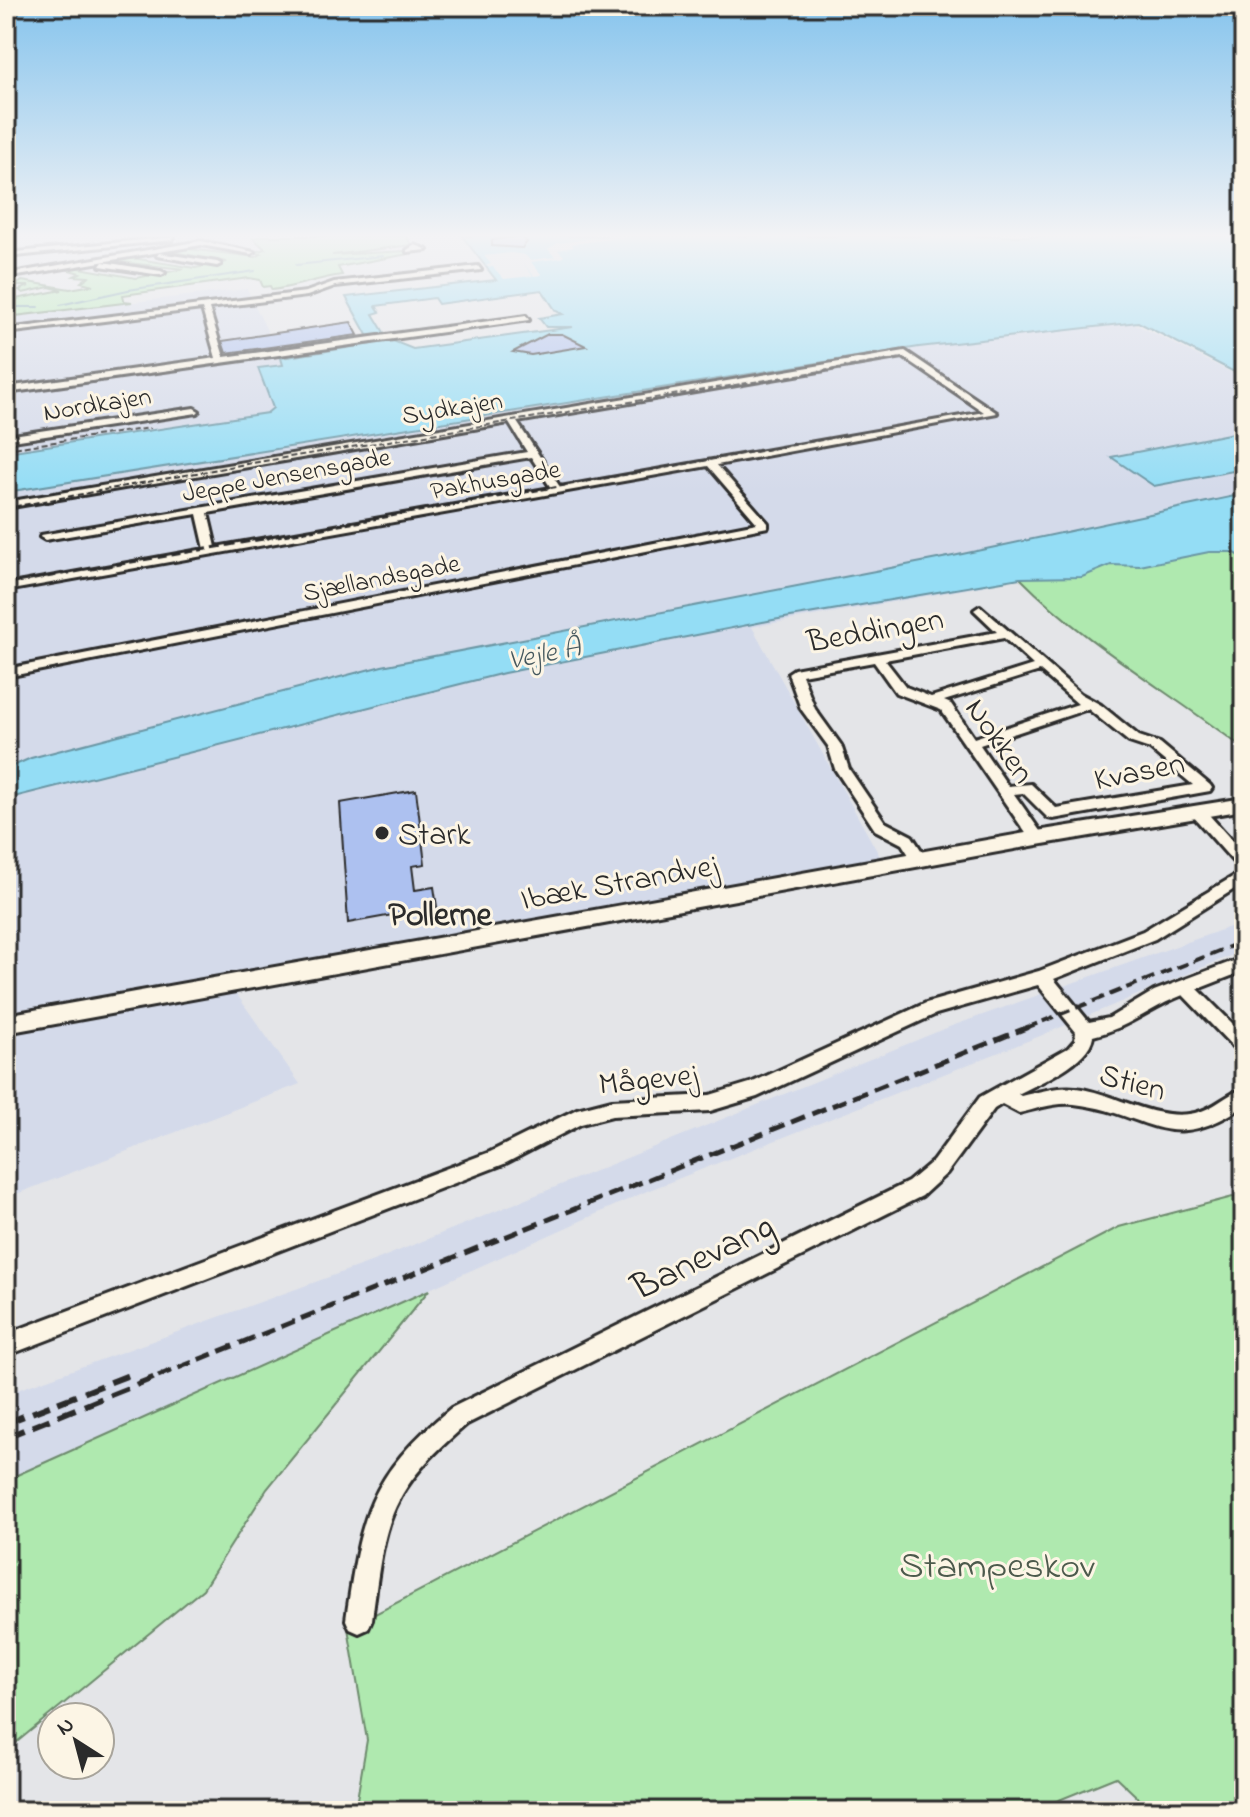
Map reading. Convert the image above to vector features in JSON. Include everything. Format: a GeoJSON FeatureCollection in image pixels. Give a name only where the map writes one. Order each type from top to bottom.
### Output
{"type":"FeatureCollection","features":[{"type":"Feature","properties":{"kind":"street"},"geometry":{"type":"LineString","coordinates":[[6,331],[91,321]]}},
{"type":"Feature","properties":{"kind":"street"},"geometry":{"type":"LineString","coordinates":[[209,321],[221,361]]}},
{"type":"Feature","properties":{"kind":"street"},"geometry":{"type":"LineString","coordinates":[[6,390],[506,321]]}},
{"type":"Feature","properties":{"kind":"street","name":"Sydkajen"},"geometry":{"type":"LineString","coordinates":[[6,505],[905,354],[992,413]]}},
{"type":"Feature","properties":{"kind":"street","name":"Nordkajen"},"geometry":{"type":"LineString","coordinates":[[6,439],[194,411]]}},
{"type":"Feature","properties":{"kind":"street","name":"Pakhusgade"},"geometry":{"type":"LineString","coordinates":[[6,588],[992,413]]}},
{"type":"Feature","properties":{"kind":"street"},"geometry":{"type":"LineString","coordinates":[[511,420],[557,490]]}},
{"type":"Feature","properties":{"kind":"street","name":"Jeppe Jensensgade"},"geometry":{"type":"LineString","coordinates":[[45,537],[534,454]]}},
{"type":"Feature","properties":{"kind":"street","name":"Sjællandsgade"},"geometry":{"type":"LineString","coordinates":[[6,673],[764,525],[710,463]]}},
{"type":"Feature","properties":{"kind":"street"},"geometry":{"type":"LineString","coordinates":[[202,511],[211,552]]}},
{"type":"Feature","properties":{"kind":"street","name":"Kvasen"},"geometry":{"type":"LineString","coordinates":[[980,610],[1040,667],[1087,705],[1134,739],[1155,746],[1205,788],[1053,814],[1026,787],[1003,792]]}},
{"type":"Feature","properties":{"kind":"street","name":"Beddingen"},"geometry":{"type":"LineString","coordinates":[[919,859],[907,840],[880,826],[842,769],[842,759],[811,714],[794,673],[1006,634]]}},
{"type":"Feature","properties":{"kind":"street","name":"Nokken"},"geometry":{"type":"LineString","coordinates":[[876,656],[901,690],[946,707],[1037,838]]}},
{"type":"Feature","properties":{"kind":"street"},"geometry":{"type":"LineString","coordinates":[[931,701],[1040,667]]}},
{"type":"Feature","properties":{"kind":"street"},"geometry":{"type":"LineString","coordinates":[[972,743],[1087,705]]}},
{"type":"Feature","properties":{"kind":"street","name":"Ibæk Strandvej"},"geometry":{"type":"LineString","coordinates":[[6,1024],[1037,838],[1244,804]]}},
{"type":"Feature","properties":{"kind":"street"},"geometry":{"type":"LineString","coordinates":[[1197,811],[1244,864]]}},
{"type":"Feature","properties":{"kind":"street","name":"Mågevej"},"geometry":{"type":"LineString","coordinates":[[6,1345],[483,1164],[577,1117],[612,1108],[710,1103],[757,1089],[932,1008],[1042,977],[1149,935],[1244,876]]}},
{"type":"Feature","properties":{"kind":"street"},"geometry":{"type":"LineString","coordinates":[[1042,977],[1085,1030],[1113,1024],[1160,996],[1244,964]]}},
{"type":"Feature","properties":{"kind":"street"},"geometry":{"type":"LineString","coordinates":[[1185,986],[1244,1047]]}},
{"type":"Feature","properties":{"kind":"street","name":"Banevang"},"geometry":{"type":"LineString","coordinates":[[359,1620],[376,1521],[386,1491],[417,1449],[459,1416],[915,1189],[940,1167],[973,1118],[1002,1094],[1074,1053],[1083,1043],[1085,1030]]}},
{"type":"Feature","properties":{"kind":"street","name":"Stien"},"geometry":{"type":"LineString","coordinates":[[1002,1094],[1019,1105],[1074,1096],[1164,1123],[1205,1122],[1244,1096]]}},
{"type":"Feature","properties":{"kind":"shaded area"},"geometry":{"type":"Polygon","coordinates":[[[6,321],[262,321],[283,364],[355,355],[811,321],[1129,321],[1244,379],[1244,494],[961,554],[988,585],[752,627],[887,869],[228,982],[300,1084],[6,1198],[6,321]]]}},
{"type":"Feature","properties":{"kind":"shaded area"},"geometry":{"type":"Polygon","coordinates":[[[1244,922],[1244,950],[1040,1036],[647,1191],[6,1480],[6,1394],[376,1260],[949,1027],[1244,922]]]}},
{"type":"Feature","properties":{"kind":"green space"},"geometry":{"type":"Polygon","coordinates":[[[1244,495],[1244,749],[1100,647],[1020,578],[1244,495]]]}},
{"type":"Feature","properties":{"kind":"green space","name":"Stampeskov"},"geometry":{"type":"Polygon","coordinates":[[[1244,1194],[1244,1811],[1152,1811],[1116,1777],[1032,1811],[355,1811],[367,1740],[348,1628],[1119,1227],[1244,1194]]]}},
{"type":"Feature","properties":{"kind":"green space"},"geometry":{"type":"Polygon","coordinates":[[[429,1290],[267,1489],[203,1589],[67,1701],[36,1701],[36,1726],[6,1751],[6,1480],[429,1290]]]}},
{"type":"Feature","properties":{"kind":"water"},"geometry":{"type":"Polygon","coordinates":[[[359,321],[377,321],[388,339],[413,349],[573,327],[546,327],[541,321],[1244,321],[1244,377],[1138,322],[919,347],[6,492],[6,452],[267,413],[273,408],[258,368],[283,365],[281,358],[372,344],[359,321]]]}},
{"type":"Feature","properties":{"kind":"water"},"geometry":{"type":"Polygon","coordinates":[[[1244,431],[1244,469],[1154,486],[1111,457],[1244,431]]]}},
{"type":"Feature","properties":{"kind":"water","name":"Vejle Å"},"geometry":{"type":"Polygon","coordinates":[[[1244,494],[1244,558],[1233,552],[1209,552],[1140,566],[1111,565],[1082,577],[1020,578],[773,620],[504,673],[6,799],[6,769],[31,758],[382,666],[953,556],[1244,494]]]}},
{"type":"Feature","properties":{"kind":"building"},"geometry":{"type":"Polygon","coordinates":[[[351,322],[358,335],[226,353],[222,341],[351,322]]]}},
{"type":"Feature","properties":{"kind":"building"},"geometry":{"type":"Polygon","coordinates":[[[548,334],[562,334],[586,346],[531,355],[513,352],[548,334]]]}},
{"type":"Feature","properties":{"kind":"building","name":"Stark"},"geometry":{"type":"Polygon","coordinates":[[[416,790],[425,864],[412,866],[415,890],[434,887],[437,907],[348,923],[340,803],[416,790]]]}},
{"type":"Feature","properties":{"kind":"railway"},"geometry":{"type":"LineString","coordinates":[[6,508],[240,465],[902,358]]}},
{"type":"Feature","properties":{"kind":"railway"},"geometry":{"type":"LineString","coordinates":[[6,449],[150,428]]}},
{"type":"Feature","properties":{"kind":"railway"},"geometry":{"type":"LineString","coordinates":[[258,540],[850,435]]}},
{"type":"Feature","properties":{"kind":"railway"},"geometry":{"type":"LineString","coordinates":[[6,584],[269,538]]}},
{"type":"Feature","properties":{"kind":"railway"},"geometry":{"type":"LineString","coordinates":[[1028,1027],[1244,941]]}},
{"type":"Feature","properties":{"kind":"railway"},"geometry":{"type":"LineString","coordinates":[[158,1376],[1028,1027]]}},
{"type":"Feature","properties":{"kind":"railway"},"geometry":{"type":"LineString","coordinates":[[6,1437],[163,1374]]}},
{"type":"Feature","properties":{"kind":"railway"},"geometry":{"type":"LineString","coordinates":[[6,1423],[129,1375]]}},
{"type":"Feature","properties":{"kind":"place","name":"Stark"},"geometry":{"type":"Point","coordinates":[382,833]}},
{"type":"Feature","properties":{"kind":"district","name":"Pollerne"},"geometry":{"type":"Point","coordinates":[440,913]}}]}
